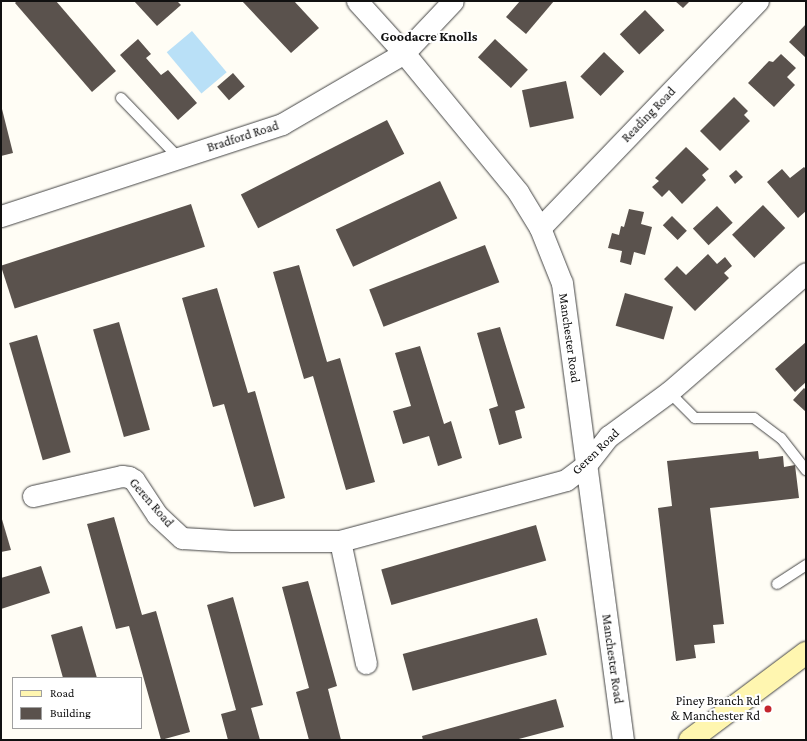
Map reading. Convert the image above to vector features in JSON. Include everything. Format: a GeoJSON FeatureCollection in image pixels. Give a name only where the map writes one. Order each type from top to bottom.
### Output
{"type":"FeatureCollection","features":[{"type":"Feature","properties":{"kind":"main road"},"geometry":{"type":"LineString","coordinates":[[690,740],[806,654]]}},
{"type":"Feature","properties":{"kind":"street","name":"Manchester Road"},"geometry":{"type":"LineString","coordinates":[[357,1],[404,53],[518,192],[540,228],[562,283],[623,740]]}},
{"type":"Feature","properties":{"kind":"street","name":"Bradford Road"},"geometry":{"type":"LineString","coordinates":[[1,216],[282,124],[404,53],[453,1]]}},
{"type":"Feature","properties":{"kind":"street","name":"Reading Road"},"geometry":{"type":"LineString","coordinates":[[540,228],[758,1]]}},
{"type":"Feature","properties":{"kind":"street","name":"Geren Road"},"geometry":{"type":"LineString","coordinates":[[33,496],[122,476],[130,477],[134,480],[157,515],[182,538],[232,541],[340,541],[566,480],[586,465],[609,436],[669,392],[806,273]]}},
{"type":"Feature","properties":{"kind":"street"},"geometry":{"type":"LineString","coordinates":[[340,541],[366,663]]}},
{"type":"Feature","properties":{"kind":"lane"},"geometry":{"type":"LineString","coordinates":[[121,98],[179,158]]}},
{"type":"Feature","properties":{"kind":"lane"},"geometry":{"type":"LineString","coordinates":[[669,392],[695,418],[754,418],[781,438],[806,470]]}},
{"type":"Feature","properties":{"kind":"lane"},"geometry":{"type":"LineString","coordinates":[[777,584],[806,565]]}},
{"type":"Feature","properties":{"kind":"water"},"geometry":{"type":"Polygon","coordinates":[[[192,31],[227,72],[201,94],[167,52],[192,31]]]}},
{"type":"Feature","properties":{"kind":"building"},"geometry":{"type":"Polygon","coordinates":[[[17,1],[56,1],[116,71],[92,92],[15,3],[17,1]]]}},
{"type":"Feature","properties":{"kind":"building"},"geometry":{"type":"Polygon","coordinates":[[[134,1],[177,1],[181,5],[157,26],[134,1]]]}},
{"type":"Feature","properties":{"kind":"building"},"geometry":{"type":"Polygon","coordinates":[[[242,1],[294,1],[319,28],[291,53],[242,1]]]}},
{"type":"Feature","properties":{"kind":"building"},"geometry":{"type":"Polygon","coordinates":[[[520,1],[554,1],[526,34],[506,17],[520,1]]]}},
{"type":"Feature","properties":{"kind":"building"},"geometry":{"type":"Polygon","coordinates":[[[675,1],[690,1],[683,8],[675,1]]]}},
{"type":"Feature","properties":{"kind":"building"},"geometry":{"type":"Polygon","coordinates":[[[645,10],[664,30],[639,54],[620,34],[645,10]]]}},
{"type":"Feature","properties":{"kind":"building"},"geometry":{"type":"Polygon","coordinates":[[[806,24],[806,58],[789,42],[806,24]]]}},
{"type":"Feature","properties":{"kind":"building"},"geometry":{"type":"Polygon","coordinates":[[[138,39],[151,54],[146,58],[161,75],[168,70],[197,103],[178,120],[120,55],[138,39]]]}},
{"type":"Feature","properties":{"kind":"building"},"geometry":{"type":"Polygon","coordinates":[[[495,39],[528,70],[511,88],[478,57],[495,39]]]}},
{"type":"Feature","properties":{"kind":"building"},"geometry":{"type":"Polygon","coordinates":[[[604,52],[624,71],[601,96],[580,76],[604,52]]]}},
{"type":"Feature","properties":{"kind":"building"},"geometry":{"type":"Polygon","coordinates":[[[781,54],[796,68],[787,77],[795,85],[774,107],[748,83],[769,61],[773,62],[781,54]]]}},
{"type":"Feature","properties":{"kind":"building"},"geometry":{"type":"Polygon","coordinates":[[[233,73],[245,87],[229,100],[217,87],[233,73]]]}},
{"type":"Feature","properties":{"kind":"building"},"geometry":{"type":"Polygon","coordinates":[[[566,81],[574,118],[530,128],[522,90],[566,81]]]}},
{"type":"Feature","properties":{"kind":"building"},"geometry":{"type":"Polygon","coordinates":[[[734,97],[748,111],[744,115],[750,121],[720,151],[700,131],[734,97]]]}},
{"type":"Feature","properties":{"kind":"building"},"geometry":{"type":"Polygon","coordinates":[[[2,109],[13,153],[1,156],[1,110],[2,109]]]}},
{"type":"Feature","properties":{"kind":"building"},"geometry":{"type":"Polygon","coordinates":[[[387,120],[404,154],[258,228],[241,194],[387,120]]]}},
{"type":"Feature","properties":{"kind":"building"},"geometry":{"type":"Polygon","coordinates":[[[686,147],[709,169],[702,175],[706,180],[682,204],[669,190],[662,197],[652,187],[659,181],[655,178],[686,147]]]}},
{"type":"Feature","properties":{"kind":"building"},"geometry":{"type":"Polygon","coordinates":[[[804,167],[806,169],[806,211],[798,218],[767,182],[782,169],[790,178],[804,167]]]}},
{"type":"Feature","properties":{"kind":"building"},"geometry":{"type":"Polygon","coordinates":[[[736,170],[743,177],[735,184],[729,176],[736,170]]]}},
{"type":"Feature","properties":{"kind":"building"},"geometry":{"type":"Polygon","coordinates":[[[440,181],[457,218],[353,267],[336,230],[440,181]]]}},
{"type":"Feature","properties":{"kind":"building"},"geometry":{"type":"Polygon","coordinates":[[[191,204],[205,247],[15,309],[1,266],[191,204]]]}},
{"type":"Feature","properties":{"kind":"building"},"geometry":{"type":"Polygon","coordinates":[[[763,205],[785,228],[754,258],[732,235],[763,205]]]}},
{"type":"Feature","properties":{"kind":"building"},"geometry":{"type":"Polygon","coordinates":[[[717,206],[733,223],[709,245],[693,229],[717,206]]]}},
{"type":"Feature","properties":{"kind":"building"},"geometry":{"type":"Polygon","coordinates":[[[629,209],[644,212],[641,224],[652,227],[645,255],[634,252],[631,265],[620,262],[622,251],[608,248],[612,233],[619,235],[621,226],[624,227],[629,209]]]}},
{"type":"Feature","properties":{"kind":"building"},"geometry":{"type":"Polygon","coordinates":[[[672,216],[687,231],[678,240],[663,225],[672,216]]]}},
{"type":"Feature","properties":{"kind":"building"},"geometry":{"type":"Polygon","coordinates":[[[485,245],[499,282],[384,327],[369,289],[485,245]]]}},
{"type":"Feature","properties":{"kind":"building"},"geometry":{"type":"Polygon","coordinates":[[[708,254],[717,264],[725,257],[732,266],[724,273],[729,278],[695,311],[664,279],[677,266],[686,275],[708,254]]]}},
{"type":"Feature","properties":{"kind":"building"},"geometry":{"type":"Polygon","coordinates":[[[299,265],[327,362],[340,358],[375,482],[346,490],[313,376],[304,379],[273,272],[299,265]]]}},
{"type":"Feature","properties":{"kind":"building"},"geometry":{"type":"Polygon","coordinates":[[[217,288],[248,393],[255,391],[285,498],[254,507],[224,404],[213,407],[182,298],[217,288]]]}},
{"type":"Feature","properties":{"kind":"building"},"geometry":{"type":"Polygon","coordinates":[[[625,293],[673,307],[664,339],[616,326],[625,293]]]}},
{"type":"Feature","properties":{"kind":"building"},"geometry":{"type":"Polygon","coordinates":[[[119,322],[150,430],[124,437],[93,329],[119,322]]]}},
{"type":"Feature","properties":{"kind":"building"},"geometry":{"type":"Polygon","coordinates":[[[500,327],[525,408],[515,411],[522,438],[499,445],[489,409],[498,406],[477,333],[500,327]]]}},
{"type":"Feature","properties":{"kind":"building"},"geometry":{"type":"Polygon","coordinates":[[[37,335],[71,452],[43,460],[9,343],[37,335]]]}},
{"type":"Feature","properties":{"kind":"building"},"geometry":{"type":"Polygon","coordinates":[[[806,342],[806,382],[795,392],[775,369],[806,342]]]}},
{"type":"Feature","properties":{"kind":"building"},"geometry":{"type":"Polygon","coordinates":[[[420,346],[444,424],[451,421],[462,458],[438,466],[429,436],[403,444],[393,411],[411,406],[395,353],[420,346]]]}},
{"type":"Feature","properties":{"kind":"building"},"geometry":{"type":"Polygon","coordinates":[[[804,388],[806,390],[806,412],[793,400],[804,388]]]}},
{"type":"Feature","properties":{"kind":"building"},"geometry":{"type":"Polygon","coordinates":[[[758,451],[759,459],[783,456],[784,467],[795,465],[799,498],[710,508],[724,624],[713,625],[715,643],[694,645],[696,658],[676,661],[658,508],[672,506],[667,461],[758,451]]]}},
{"type":"Feature","properties":{"kind":"building"},"geometry":{"type":"Polygon","coordinates":[[[1,516],[11,550],[1,552],[1,516]]]}},
{"type":"Feature","properties":{"kind":"building"},"geometry":{"type":"Polygon","coordinates":[[[114,517],[142,615],[156,611],[190,732],[161,740],[129,626],[116,629],[87,524],[114,517]]]}},
{"type":"Feature","properties":{"kind":"building"},"geometry":{"type":"Polygon","coordinates":[[[536,525],[546,561],[391,605],[381,569],[536,525]]]}},
{"type":"Feature","properties":{"kind":"building"},"geometry":{"type":"Polygon","coordinates":[[[41,566],[50,593],[1,609],[1,578],[41,566]]]}},
{"type":"Feature","properties":{"kind":"building"},"geometry":{"type":"Polygon","coordinates":[[[308,581],[337,686],[328,689],[341,740],[309,740],[296,692],[309,688],[282,587],[308,581]]]}},
{"type":"Feature","properties":{"kind":"building"},"geometry":{"type":"Polygon","coordinates":[[[233,597],[263,705],[251,708],[260,740],[228,740],[221,714],[236,710],[207,605],[233,597]]]}},
{"type":"Feature","properties":{"kind":"building"},"geometry":{"type":"Polygon","coordinates":[[[537,618],[547,655],[413,691],[403,654],[537,618]]]}},
{"type":"Feature","properties":{"kind":"building"},"geometry":{"type":"Polygon","coordinates":[[[82,626],[97,677],[63,677],[51,635],[82,626]]]}},
{"type":"Feature","properties":{"kind":"building"},"geometry":{"type":"Polygon","coordinates":[[[556,699],[564,727],[515,740],[423,740],[422,736],[556,699]]]}},
{"type":"Feature","properties":{"kind":"place","name":"Piney Branch Rd & Manchester Rd"},"geometry":{"type":"Point","coordinates":[768,709]}},
{"type":"Feature","properties":{"kind":"district","name":"Goodacre Knolls"},"geometry":{"type":"Point","coordinates":[429,36]}}]}
